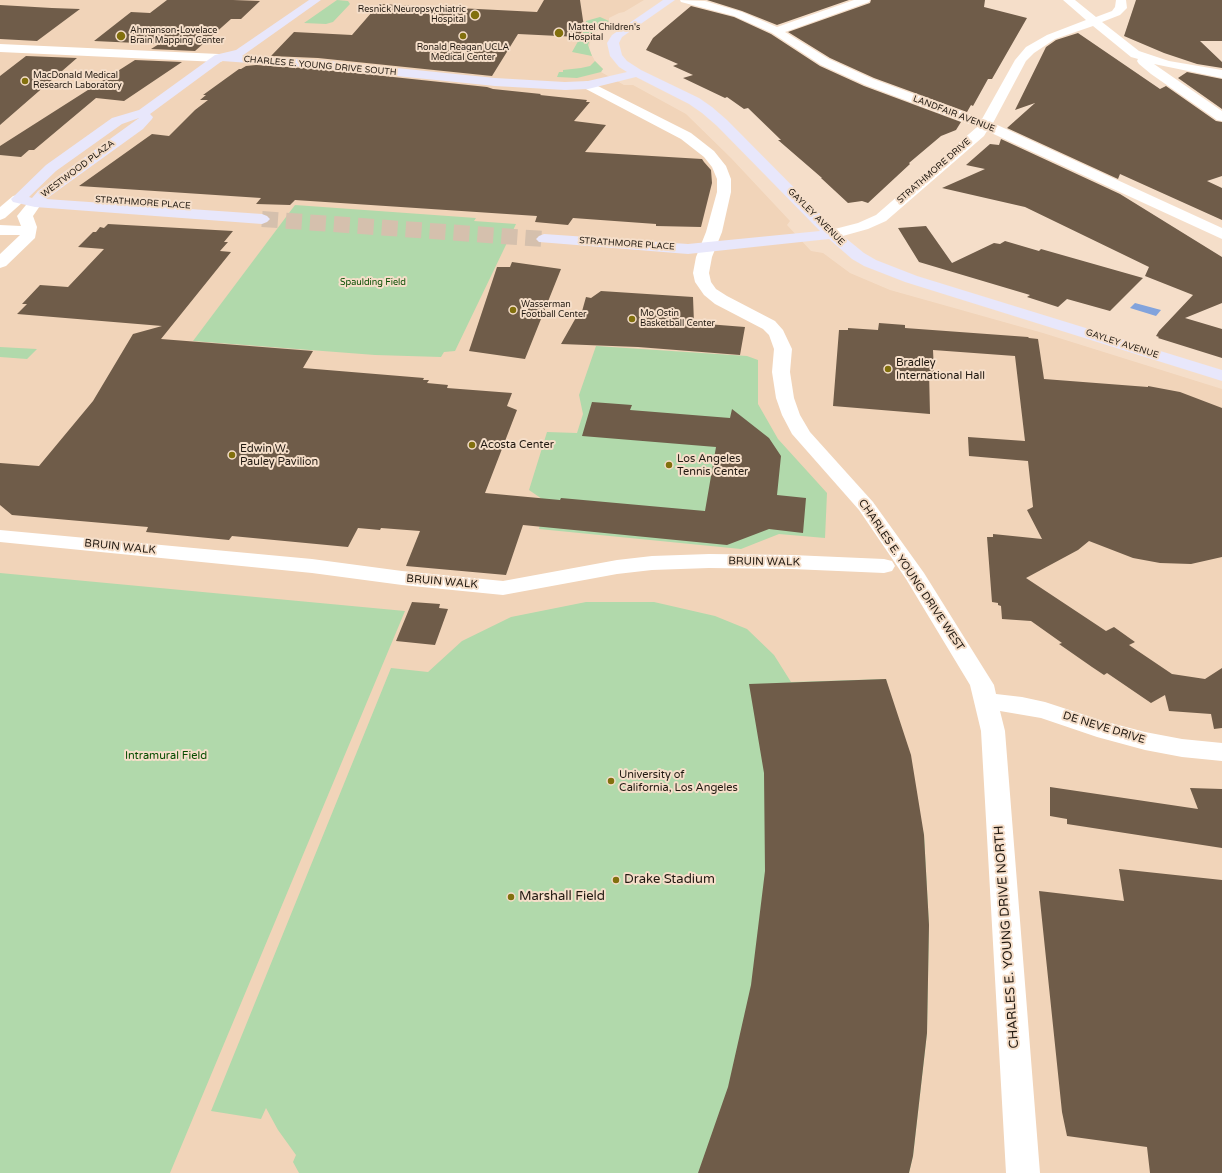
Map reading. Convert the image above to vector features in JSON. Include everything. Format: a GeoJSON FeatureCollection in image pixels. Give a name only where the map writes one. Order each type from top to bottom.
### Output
{"type":"FeatureCollection","features":[{"type":"Feature","properties":{"kind":"street","name":"WESTWOOD PLAZA"},"geometry":{"type":"LineString","coordinates":[[0,215],[51,168],[117,121],[143,113],[220,58],[240,53],[316,0]]}},
{"type":"Feature","properties":{"kind":"street","name":"GAYLEY AVENUE"},"geometry":{"type":"LineString","coordinates":[[670,0],[623,31],[613,43],[616,56],[623,64],[637,73],[694,101],[707,110],[722,123],[832,234],[858,256],[870,263],[911,279],[1222,376]]}},
{"type":"Feature","properties":{"kind":"street","name":"LANDFAIR AVENUE"},"geometry":{"type":"LineString","coordinates":[[684,0],[701,3],[738,14],[776,31],[825,62],[869,82],[985,125],[1222,234]]}},
{"type":"Feature","properties":{"kind":"street"},"geometry":{"type":"LineString","coordinates":[[776,31],[866,0]]}},
{"type":"Feature","properties":{"kind":"street"},"geometry":{"type":"LineString","coordinates":[[1068,0],[1154,71],[1222,117]]}},
{"type":"Feature","properties":{"kind":"street","name":"STRATHMORE DRIVE"},"geometry":{"type":"LineString","coordinates":[[832,234],[863,226],[880,218],[979,133],[985,125],[1021,60],[1030,50],[1051,37],[1116,13],[1120,8],[1122,0]]}},
{"type":"Feature","properties":{"kind":"street","name":"WESTWOOD PLAZA"},"geometry":{"type":"LineString","coordinates":[[220,58],[221,51],[231,44]]}},
{"type":"Feature","properties":{"kind":"street","name":"CHARLES E. YOUNG DRIVE SOUTH"},"geometry":{"type":"LineString","coordinates":[[0,48],[318,64],[521,84],[565,86],[588,85],[637,73]]}},
{"type":"Feature","properties":{"kind":"street"},"geometry":{"type":"LineString","coordinates":[[1135,54],[1167,64],[1222,74]]}},
{"type":"Feature","properties":{"kind":"street","name":"CHARLES E. YOUNG DRIVE WEST"},"geometry":{"type":"LineString","coordinates":[[588,85],[686,136],[709,154],[719,166],[724,179],[724,192],[714,232],[704,257],[701,273],[703,282],[710,292],[721,300],[769,325],[777,334],[783,349],[781,372],[784,398],[791,415],[802,434],[866,506],[886,535],[970,665],[982,685],[987,701]]}},
{"type":"Feature","properties":{"kind":"street","name":"WESTWOOD PLAZA"},"geometry":{"type":"LineString","coordinates":[[29,233],[30,227],[24,216],[39,199],[138,126],[146,117],[143,113]]}},
{"type":"Feature","properties":{"kind":"street","name":"STRATHMORE PLACE"},"geometry":{"type":"LineString","coordinates":[[19,198],[265,215]]}},
{"type":"Feature","properties":{"kind":"street"},"geometry":{"type":"LineString","coordinates":[[0,230],[18,230],[29,233],[27,238],[0,264]]}},
{"type":"Feature","properties":{"kind":"street","name":"STRATHMORE PLACE"},"geometry":{"type":"LineString","coordinates":[[546,235],[688,249],[832,234]]}},
{"type":"Feature","properties":{"kind":"street","name":"BRUIN WALK"},"geometry":{"type":"LineString","coordinates":[[0,536],[81,542],[503,588],[617,567],[652,563],[755,562],[884,566]]}},
{"type":"Feature","properties":{"kind":"street","name":"DE NEVE DRIVE"},"geometry":{"type":"LineString","coordinates":[[987,701],[1022,705],[1045,710],[1097,728],[1145,741],[1182,748],[1222,752]]}},
{"type":"Feature","properties":{"kind":"street","name":"CHARLES E. YOUNG DRIVE NORTH"},"geometry":{"type":"LineString","coordinates":[[987,701],[993,738],[1023,1173]]}},
{"type":"Feature","properties":{"kind":"shaded area","name":"University of California, Los Angeles"},"geometry":{"type":"Polygon","coordinates":[[[0,0],[644,0],[624,12],[609,18],[609,22],[595,32],[591,37],[589,50],[595,61],[603,69],[601,72],[624,85],[633,85],[686,114],[731,158],[790,221],[787,225],[811,251],[823,253],[850,273],[890,290],[1043,333],[1222,389],[1222,1173],[0,1173],[0,0]]]}},
{"type":"Feature","properties":{"kind":"green space"},"geometry":{"type":"Polygon","coordinates":[[[337,0],[348,1],[350,4],[333,22],[326,24],[304,23],[337,0]]]}},
{"type":"Feature","properties":{"kind":"green space"},"geometry":{"type":"Polygon","coordinates":[[[600,17],[609,21],[595,32],[591,38],[588,45],[592,56],[572,52],[585,29],[586,21],[600,17]]]}},
{"type":"Feature","properties":{"kind":"green space"},"geometry":{"type":"Polygon","coordinates":[[[595,61],[603,69],[601,72],[577,78],[557,77],[559,72],[563,72],[563,70],[590,66],[595,61]]]}},
{"type":"Feature","properties":{"kind":"green space","name":"Spaulding Field"},"geometry":{"type":"Polygon","coordinates":[[[295,205],[476,218],[474,221],[516,224],[455,351],[444,352],[441,357],[375,355],[193,341],[295,205]]]}},
{"type":"Feature","properties":{"kind":"green space","name":"Los Angeles Tennis Center"},"geometry":{"type":"Polygon","coordinates":[[[596,346],[747,356],[758,360],[758,404],[778,439],[827,493],[825,538],[779,534],[741,549],[539,529],[545,501],[529,490],[547,432],[577,433],[583,414],[579,395],[596,346]]]}},
{"type":"Feature","properties":{"kind":"green space"},"geometry":{"type":"Polygon","coordinates":[[[0,347],[37,349],[27,359],[0,357],[0,347]]]}},
{"type":"Feature","properties":{"kind":"green space","name":"Intramural Field"},"geometry":{"type":"Polygon","coordinates":[[[0,573],[405,611],[170,1173],[0,1173],[0,573]]]}},
{"type":"Feature","properties":{"kind":"green space","name":"Drake Stadium"},"geometry":{"type":"Polygon","coordinates":[[[586,602],[654,602],[715,616],[747,629],[774,655],[791,682],[886,679],[924,835],[929,925],[927,1033],[913,1156],[909,1173],[299,1173],[293,1162],[296,1155],[278,1130],[266,1108],[261,1119],[211,1111],[391,668],[428,672],[462,641],[511,617],[586,602]]]}},
{"type":"Feature","properties":{"kind":"water"},"geometry":{"type":"Polygon","coordinates":[[[1135,303],[1161,310],[1156,316],[1130,308],[1135,303]]]}},
{"type":"Feature","properties":{"kind":"building"},"geometry":{"type":"Polygon","coordinates":[[[167,0],[260,1],[241,19],[231,19],[195,51],[151,49],[159,44],[94,41],[131,12],[150,13],[167,0]]]}},
{"type":"Feature","properties":{"kind":"building","name":"Ronald Reagan UCLA Medical Center"},"geometry":{"type":"Polygon","coordinates":[[[544,0],[580,0],[584,27],[579,37],[518,34],[492,76],[318,58],[271,56],[294,32],[352,35],[379,4],[537,12],[544,0]]]}},
{"type":"Feature","properties":{"kind":"building"},"geometry":{"type":"Polygon","coordinates":[[[707,0],[849,0],[777,25],[742,11],[707,0]]]}},
{"type":"Feature","properties":{"kind":"building"},"geometry":{"type":"Polygon","coordinates":[[[871,0],[985,0],[984,7],[1027,18],[992,79],[988,79],[973,106],[971,105],[967,112],[874,78],[830,58],[788,32],[870,3],[871,0]]]}},
{"type":"Feature","properties":{"kind":"building"},"geometry":{"type":"Polygon","coordinates":[[[1136,0],[1222,0],[1222,41],[1200,41],[1222,62],[1222,68],[1197,64],[1164,53],[1124,36],[1136,0]]]}},
{"type":"Feature","properties":{"kind":"building"},"geometry":{"type":"Polygon","coordinates":[[[0,5],[80,9],[37,41],[0,39],[0,5]]]}},
{"type":"Feature","properties":{"kind":"building"},"geometry":{"type":"Polygon","coordinates":[[[691,6],[734,17],[771,34],[820,66],[864,86],[961,122],[956,130],[941,136],[909,163],[910,164],[868,203],[862,201],[848,203],[778,140],[781,140],[748,108],[744,109],[727,97],[725,98],[683,78],[693,75],[673,66],[678,64],[646,50],[653,38],[691,6]]]}},
{"type":"Feature","properties":{"kind":"building"},"geometry":{"type":"Polygon","coordinates":[[[1078,33],[1160,89],[1166,86],[1216,121],[1222,122],[1222,176],[1207,181],[1222,188],[1222,220],[1120,174],[1118,179],[1007,128],[1035,103],[1015,110],[1046,47],[1056,40],[1078,33]]]}},
{"type":"Feature","properties":{"kind":"building","name":"MacDonald Medical Research Laboratory"},"geometry":{"type":"Polygon","coordinates":[[[26,56],[77,58],[0,125],[0,76],[26,56]]]}},
{"type":"Feature","properties":{"kind":"building"},"geometry":{"type":"Polygon","coordinates":[[[135,60],[182,62],[124,101],[96,98],[34,150],[29,150],[21,157],[0,155],[0,146],[135,60]]]}},
{"type":"Feature","properties":{"kind":"building"},"geometry":{"type":"Polygon","coordinates":[[[256,65],[318,69],[487,87],[493,89],[587,100],[586,102],[590,102],[574,121],[606,125],[585,152],[702,159],[711,170],[712,183],[701,227],[656,226],[656,224],[573,218],[568,225],[535,222],[537,216],[295,200],[290,205],[256,204],[261,198],[79,186],[152,134],[169,136],[195,110],[208,100],[200,100],[206,95],[203,95],[239,69],[246,66],[256,65]]]}},
{"type":"Feature","properties":{"kind":"building"},"geometry":{"type":"Polygon","coordinates":[[[1187,72],[1222,79],[1222,109],[1178,78],[1187,72]]]}},
{"type":"Feature","properties":{"kind":"building"},"geometry":{"type":"Polygon","coordinates":[[[1001,139],[1120,194],[1222,257],[1222,303],[1185,318],[1222,329],[1222,358],[1158,338],[1159,337],[1156,336],[1193,295],[1145,276],[1149,267],[1025,207],[942,188],[985,169],[966,165],[990,144],[999,145],[1001,139]]]}},
{"type":"Feature","properties":{"kind":"building"},"geometry":{"type":"Polygon","coordinates":[[[108,224],[233,231],[224,242],[228,242],[220,251],[231,252],[161,339],[313,351],[303,368],[424,378],[423,380],[429,380],[427,383],[448,385],[447,388],[512,393],[507,406],[517,410],[485,493],[560,500],[561,498],[705,511],[716,447],[582,436],[592,402],[632,405],[630,410],[730,418],[732,409],[769,438],[781,456],[777,495],[806,498],[803,533],[769,529],[727,545],[523,525],[506,575],[406,566],[420,531],[358,528],[348,547],[232,536],[229,540],[146,532],[148,527],[12,515],[0,505],[0,463],[39,466],[93,401],[133,334],[162,326],[17,314],[27,304],[22,304],[40,285],[68,287],[104,249],[78,247],[93,232],[96,232],[100,227],[104,228],[108,224]]]}},
{"type":"Feature","properties":{"kind":"building"},"geometry":{"type":"Polygon","coordinates":[[[926,226],[952,263],[994,243],[1000,244],[1005,241],[1039,251],[1041,249],[1143,278],[1110,311],[1067,299],[1058,307],[1027,297],[1030,295],[919,262],[898,228],[926,226]]]}},
{"type":"Feature","properties":{"kind":"building","name":"Wasserman Football Center"},"geometry":{"type":"Polygon","coordinates":[[[512,262],[561,269],[525,359],[469,351],[497,267],[510,267],[512,262]]]}},
{"type":"Feature","properties":{"kind":"building","name":"Mo Ostin Basketball Center"},"geometry":{"type":"Polygon","coordinates":[[[601,291],[693,297],[694,323],[745,327],[740,355],[638,347],[561,344],[578,314],[581,315],[586,297],[591,298],[601,291]]]}},
{"type":"Feature","properties":{"kind":"building"},"geometry":{"type":"Polygon","coordinates":[[[879,323],[905,325],[905,328],[1038,339],[1044,379],[1148,386],[1180,392],[1222,408],[1222,557],[1191,564],[1160,563],[1133,558],[1089,541],[1078,550],[1026,578],[1106,631],[1114,627],[1135,642],[1129,645],[1172,674],[1205,679],[1222,668],[1222,728],[1214,729],[1211,714],[1169,711],[1165,695],[1151,703],[1107,673],[1104,675],[1092,667],[1059,644],[1062,643],[1031,621],[1002,619],[1001,606],[998,605],[998,603],[992,602],[987,537],[993,537],[993,534],[1042,539],[1027,510],[1033,507],[1028,461],[969,456],[968,437],[1025,441],[1015,356],[933,350],[934,372],[929,371],[930,414],[833,406],[839,330],[848,330],[848,328],[878,330],[879,323]]]}},
{"type":"Feature","properties":{"kind":"building"},"geometry":{"type":"Polygon","coordinates":[[[412,602],[440,604],[439,608],[448,609],[435,645],[396,641],[412,602]]]}},
{"type":"Feature","properties":{"kind":"building"},"geometry":{"type":"Polygon","coordinates":[[[886,679],[911,755],[924,835],[929,925],[927,1033],[913,1156],[909,1173],[698,1173],[728,1087],[751,985],[765,871],[764,773],[749,684],[886,679]]]}},
{"type":"Feature","properties":{"kind":"building"},"geometry":{"type":"Polygon","coordinates":[[[1050,787],[1198,809],[1190,788],[1222,789],[1222,848],[1067,824],[1067,819],[1050,816],[1050,787]]]}},
{"type":"Feature","properties":{"kind":"building"},"geometry":{"type":"Polygon","coordinates":[[[1119,869],[1222,880],[1222,1173],[1150,1173],[1147,1147],[1067,1136],[1062,1112],[1039,891],[1124,901],[1119,869]]]}},
{"type":"Feature","properties":{"kind":"tunnel"},"geometry":{"type":"LineString","coordinates":[[262,219],[544,239]]}},
{"type":"Feature","properties":{"kind":"place","name":"Resnick Neuropsychiatric Hospital"},"geometry":{"type":"Point","coordinates":[475,15]}},
{"type":"Feature","properties":{"kind":"place","name":"Mattel Children's Hospital"},"geometry":{"type":"Point","coordinates":[559,33]}},
{"type":"Feature","properties":{"kind":"place","name":"Ahmanson-Lovelace Brain Mapping Center"},"geometry":{"type":"Point","coordinates":[121,36]}},
{"type":"Feature","properties":{"kind":"place","name":"Ronald Reagan UCLA Medical Center"},"geometry":{"type":"Point","coordinates":[463,36]}},
{"type":"Feature","properties":{"kind":"place","name":"MacDonald Medical Research Laboratory"},"geometry":{"type":"Point","coordinates":[25,81]}},
{"type":"Feature","properties":{"kind":"place","name":"Wasserman Football Center"},"geometry":{"type":"Point","coordinates":[513,310]}},
{"type":"Feature","properties":{"kind":"place","name":"Mo Ostin Basketball Center"},"geometry":{"type":"Point","coordinates":[632,319]}},
{"type":"Feature","properties":{"kind":"place","name":"Bradley International Hall"},"geometry":{"type":"Point","coordinates":[888,369]}},
{"type":"Feature","properties":{"kind":"place","name":"Acosta Center"},"geometry":{"type":"Point","coordinates":[472,445]}},
{"type":"Feature","properties":{"kind":"place","name":"Edwin W. Pauley Pavilion"},"geometry":{"type":"Point","coordinates":[232,455]}},
{"type":"Feature","properties":{"kind":"place","name":"Los Angeles Tennis Center"},"geometry":{"type":"Point","coordinates":[669,465]}},
{"type":"Feature","properties":{"kind":"place","name":"University of California, Los Angeles"},"geometry":{"type":"Point","coordinates":[611,781]}},
{"type":"Feature","properties":{"kind":"place","name":"Drake Stadium"},"geometry":{"type":"Point","coordinates":[616,880]}},
{"type":"Feature","properties":{"kind":"place","name":"Marshall Field"},"geometry":{"type":"Point","coordinates":[511,897]}}]}
